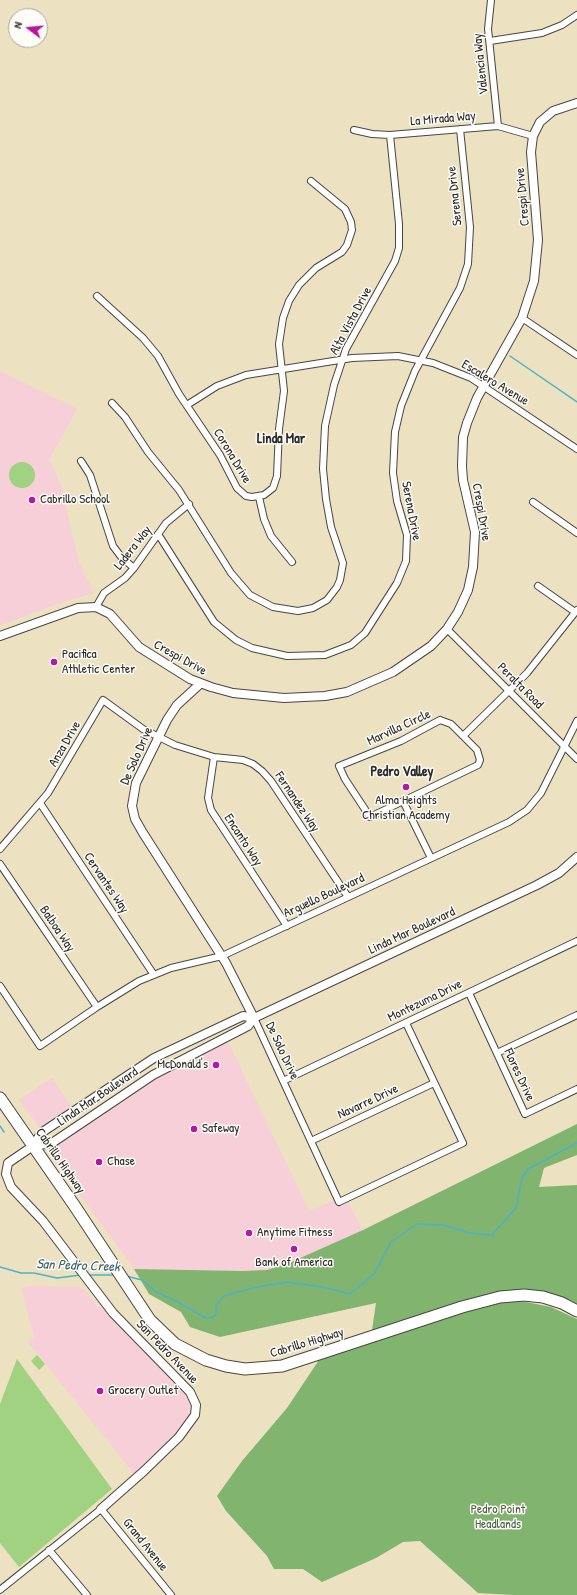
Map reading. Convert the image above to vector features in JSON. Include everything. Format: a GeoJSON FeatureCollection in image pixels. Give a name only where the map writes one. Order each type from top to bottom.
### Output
{"type":"FeatureCollection","features":[{"type":"Feature","properties":{"kind":"highway","name":"Cabrillo Highway"},"geometry":{"type":"LineString","coordinates":[[0,1098],[74,1205],[137,1301],[156,1326],[184,1350],[216,1364],[236,1368],[270,1369],[295,1363],[496,1297],[519,1295],[538,1296],[559,1302],[577,1311]]}},
{"type":"Feature","properties":{"kind":"street","name":"Valencia Way"},"geometry":{"type":"LineString","coordinates":[[491,0],[488,19],[498,126]]}},
{"type":"Feature","properties":{"kind":"street"},"geometry":{"type":"LineString","coordinates":[[490,41],[542,33],[562,25],[577,16]]}},
{"type":"Feature","properties":{"kind":"street","name":"Crespi Drive"},"geometry":{"type":"LineString","coordinates":[[96,607],[110,614],[132,640],[148,654],[181,675],[200,684],[222,690],[258,696],[296,698],[336,694],[371,683],[403,666],[431,646],[447,629],[464,601],[473,567],[475,532],[463,480],[462,451],[467,423],[484,386],[522,318],[532,287],[538,254],[531,152],[533,136],[540,122],[553,111],[577,103]]}},
{"type":"Feature","properties":{"kind":"street","name":"La Mirada Way"},"geometry":{"type":"LineString","coordinates":[[354,130],[372,134],[390,135],[498,126],[533,136]]}},
{"type":"Feature","properties":{"kind":"street","name":"Serena Drive"},"geometry":{"type":"LineString","coordinates":[[158,534],[209,614],[221,628],[244,644],[270,654],[297,656],[325,655],[351,645],[371,625],[397,583],[406,561],[406,535],[395,486],[394,445],[401,406],[421,359],[455,299],[468,264],[470,227],[460,129]]}},
{"type":"Feature","properties":{"kind":"street","name":"Alta Vista Drive"},"geometry":{"type":"LineString","coordinates":[[112,404],[125,417],[148,452],[174,483],[189,504],[231,573],[244,589],[257,600],[281,609],[298,611],[314,608],[327,600],[337,587],[342,572],[341,555],[331,527],[328,513],[323,469],[323,440],[327,412],[342,359],[355,331],[395,261],[399,248],[399,224],[390,135]]}},
{"type":"Feature","properties":{"kind":"street","name":"Corona Drive"},"geometry":{"type":"LineString","coordinates":[[97,296],[151,347],[165,365],[187,405],[220,455],[237,488],[246,496],[259,497],[273,488],[277,476],[279,430],[284,392],[279,352],[279,335],[283,318],[289,301],[299,285],[310,273],[342,252],[347,245],[352,230],[351,222],[345,209],[312,181]]}},
{"type":"Feature","properties":{"kind":"street"},"geometry":{"type":"LineString","coordinates":[[522,318],[577,356]]}},
{"type":"Feature","properties":{"kind":"street","name":"Escalero Avenue"},"geometry":{"type":"LineString","coordinates":[[187,405],[208,391],[226,382],[246,375],[342,359],[374,356],[421,359],[458,372],[484,386],[577,449]]}},
{"type":"Feature","properties":{"kind":"street"},"geometry":{"type":"LineString","coordinates":[[81,461],[90,475],[114,546],[122,558],[134,568]]}},
{"type":"Feature","properties":{"kind":"street"},"geometry":{"type":"LineString","coordinates":[[259,497],[264,519],[271,536],[292,562]]}},
{"type":"Feature","properties":{"kind":"street"},"geometry":{"type":"LineString","coordinates":[[532,502],[577,532]]}},
{"type":"Feature","properties":{"kind":"street","name":"Ladera Way"},"geometry":{"type":"LineString","coordinates":[[96,607],[104,593],[125,578],[134,568],[170,519],[189,504]]}},
{"type":"Feature","properties":{"kind":"street"},"geometry":{"type":"LineString","coordinates":[[463,736],[508,690],[527,673],[576,611],[538,586]]}},
{"type":"Feature","properties":{"kind":"street"},"geometry":{"type":"LineString","coordinates":[[0,636],[78,608],[96,607]]}},
{"type":"Feature","properties":{"kind":"street","name":"Peralta Road"},"geometry":{"type":"LineString","coordinates":[[447,629],[577,759]]}},
{"type":"Feature","properties":{"kind":"street","name":"De Solo Drive"},"geometry":{"type":"LineString","coordinates":[[200,684],[172,712],[159,737],[133,793],[132,806],[135,819],[222,956],[254,1018],[339,1202],[463,1143],[406,1023]]}},
{"type":"Feature","properties":{"kind":"street","name":"Anza Drive"},"geometry":{"type":"LineString","coordinates":[[0,850],[40,803],[58,779],[103,700],[128,720],[159,737]]}},
{"type":"Feature","properties":{"kind":"street","name":"Marvilla Circle"},"geometry":{"type":"LineString","coordinates":[[440,720],[451,724],[463,736],[480,754],[478,765],[370,817],[345,779],[339,766],[401,741],[440,720]]}},
{"type":"Feature","properties":{"kind":"street","name":"Arguello Boulevard"},"geometry":{"type":"LineString","coordinates":[[0,986],[40,1046],[125,989],[154,975],[187,964],[222,956],[509,822],[527,810],[541,793],[577,721]]}},
{"type":"Feature","properties":{"kind":"street","name":"Fernandez Way"},"geometry":{"type":"LineString","coordinates":[[159,737],[189,750],[214,757],[243,760],[262,770],[271,781],[348,897]]}},
{"type":"Feature","properties":{"kind":"street","name":"Encanto Way"},"geometry":{"type":"LineString","coordinates":[[214,757],[208,798],[211,810],[287,926]]}},
{"type":"Feature","properties":{"kind":"street"},"geometry":{"type":"LineString","coordinates":[[404,801],[431,858]]}},
{"type":"Feature","properties":{"kind":"street","name":"Cervantes Way"},"geometry":{"type":"LineString","coordinates":[[40,803],[154,975]]}},
{"type":"Feature","properties":{"kind":"street","name":"Linda Mar Boulevard"},"geometry":{"type":"LineString","coordinates":[[33,1146],[52,1142],[153,1074],[248,1026],[254,1018],[537,885],[559,873],[577,857]]}},
{"type":"Feature","properties":{"kind":"street","name":"Balboa Way"},"geometry":{"type":"LineString","coordinates":[[0,864],[97,1007]]}},
{"type":"Feature","properties":{"kind":"street","name":"Montezuma Drive"},"geometry":{"type":"LineString","coordinates":[[283,1081],[577,941]]}},
{"type":"Feature","properties":{"kind":"street","name":"Flores Drive"},"geometry":{"type":"LineString","coordinates":[[469,993],[525,1114],[577,1089]]}},
{"type":"Feature","properties":{"kind":"street"},"geometry":{"type":"LineString","coordinates":[[497,1053],[577,1015]]}},
{"type":"Feature","properties":{"kind":"street","name":"Linda Mar Boulevard"},"geometry":{"type":"LineString","coordinates":[[33,1146],[43,1132],[154,1058],[243,1016],[254,1018]]}},
{"type":"Feature","properties":{"kind":"street","name":"Navarre Drive"},"geometry":{"type":"LineString","coordinates":[[311,1141],[434,1083]]}},
{"type":"Feature","properties":{"kind":"street","name":"San Pedro Avenue"},"geometry":{"type":"LineString","coordinates":[[0,1590],[101,1509],[144,1471],[178,1437],[195,1415],[196,1405],[194,1398],[185,1387],[119,1319],[39,1216],[7,1181],[6,1172],[8,1163],[33,1146]]}},
{"type":"Feature","properties":{"kind":"street","name":"Grand Avenue"},"geometry":{"type":"LineString","coordinates":[[101,1509],[171,1595]]}},
{"type":"Feature","properties":{"kind":"street"},"geometry":{"type":"LineString","coordinates":[[49,1550],[87,1595]]}},
{"type":"Feature","properties":{"kind":"shaded area","name":"Cabrillo School"},"geometry":{"type":"Polygon","coordinates":[[[0,371],[77,409],[49,460],[61,485],[79,563],[94,593],[63,602],[0,625],[0,371]]]}},
{"type":"Feature","properties":{"kind":"shaded area"},"geometry":{"type":"Polygon","coordinates":[[[217,1044],[229,1044],[309,1211],[335,1200],[339,1206],[348,1202],[363,1230],[289,1263],[267,1270],[134,1269],[55,1160],[51,1150],[53,1144],[177,1063],[217,1044]]]}},
{"type":"Feature","properties":{"kind":"shaded area"},"geometry":{"type":"Polygon","coordinates":[[[52,1078],[73,1109],[42,1131],[19,1100],[52,1078]]]}},
{"type":"Feature","properties":{"kind":"shaded area"},"geometry":{"type":"Polygon","coordinates":[[[30,1286],[79,1287],[86,1291],[97,1307],[102,1305],[189,1395],[193,1406],[191,1417],[178,1435],[136,1476],[28,1342],[34,1337],[21,1288],[30,1286]]]}},
{"type":"Feature","properties":{"kind":"green space"},"geometry":{"type":"Polygon","coordinates":[[[22,462],[31,466],[35,475],[31,484],[22,488],[13,484],[9,475],[13,466],[22,462]]]}},
{"type":"Feature","properties":{"kind":"green space"},"geometry":{"type":"Polygon","coordinates":[[[577,1124],[577,1155],[544,1168],[539,1187],[577,1185],[577,1309],[559,1297],[450,1306],[372,1330],[376,1303],[220,1337],[190,1327],[181,1312],[149,1294],[134,1269],[243,1271],[267,1270],[289,1263],[363,1230],[577,1124]]]}},
{"type":"Feature","properties":{"kind":"green space","name":"Pedro Point Headlands"},"geometry":{"type":"Polygon","coordinates":[[[511,1299],[551,1307],[577,1319],[577,1595],[514,1595],[478,1593],[420,1541],[403,1542],[376,1558],[322,1582],[303,1569],[274,1569],[267,1556],[226,1511],[217,1496],[242,1461],[287,1408],[319,1360],[449,1315],[511,1299]]]}},
{"type":"Feature","properties":{"kind":"green space"},"geometry":{"type":"Polygon","coordinates":[[[37,1355],[45,1364],[39,1370],[31,1361],[37,1355]]]}},
{"type":"Feature","properties":{"kind":"green space"},"geometry":{"type":"Polygon","coordinates":[[[17,1359],[112,1489],[19,1567],[0,1543],[0,1404],[17,1359]]]}},
{"type":"Feature","properties":{"kind":"waterway"},"geometry":{"type":"LineString","coordinates":[[510,356],[577,402]]}},
{"type":"Feature","properties":{"kind":"waterway"},"geometry":{"type":"LineString","coordinates":[[0,1126],[4,1132]]}},
{"type":"Feature","properties":{"kind":"waterway","name":"San Pedro Creek"},"geometry":{"type":"LineString","coordinates":[[126,1276],[142,1280],[156,1292],[178,1302],[206,1318],[214,1317],[216,1314],[216,1305],[224,1296],[252,1288],[286,1282],[323,1287],[350,1294],[374,1274],[391,1242],[417,1224],[443,1225],[469,1233],[492,1235],[516,1208],[522,1178],[528,1169],[577,1143]]}},
{"type":"Feature","properties":{"kind":"waterway","name":"San Pedro Creek"},"geometry":{"type":"LineString","coordinates":[[0,1267],[21,1273],[34,1273],[57,1278],[81,1275]]}},
{"type":"Feature","properties":{"kind":"waterway","name":"San Pedro Creek"},"geometry":{"type":"LineString","coordinates":[[88,1275],[115,1275]]}},
{"type":"Feature","properties":{"kind":"place","name":"Cabrillo School"},"geometry":{"type":"Point","coordinates":[32,500]}},
{"type":"Feature","properties":{"kind":"place","name":"Pacifica Athletic Center"},"geometry":{"type":"Point","coordinates":[54,662]}},
{"type":"Feature","properties":{"kind":"place","name":"Alma Heights Christian Academy"},"geometry":{"type":"Point","coordinates":[406,787]}},
{"type":"Feature","properties":{"kind":"place","name":"McDonald's"},"geometry":{"type":"Point","coordinates":[216,1065]}},
{"type":"Feature","properties":{"kind":"place","name":"Safeway"},"geometry":{"type":"Point","coordinates":[194,1129]}},
{"type":"Feature","properties":{"kind":"place","name":"Chase"},"geometry":{"type":"Point","coordinates":[99,1162]}},
{"type":"Feature","properties":{"kind":"place","name":"Anytime Fitness"},"geometry":{"type":"Point","coordinates":[249,1233]}},
{"type":"Feature","properties":{"kind":"place","name":"Bank of America"},"geometry":{"type":"Point","coordinates":[294,1249]}},
{"type":"Feature","properties":{"kind":"place","name":"Grocery Outlet"},"geometry":{"type":"Point","coordinates":[100,1391]}},
{"type":"Feature","properties":{"kind":"district","name":"Linda Mar"},"geometry":{"type":"Point","coordinates":[281,439]}},
{"type":"Feature","properties":{"kind":"district","name":"Pedro Valley"},"geometry":{"type":"Point","coordinates":[402,772]}}]}
